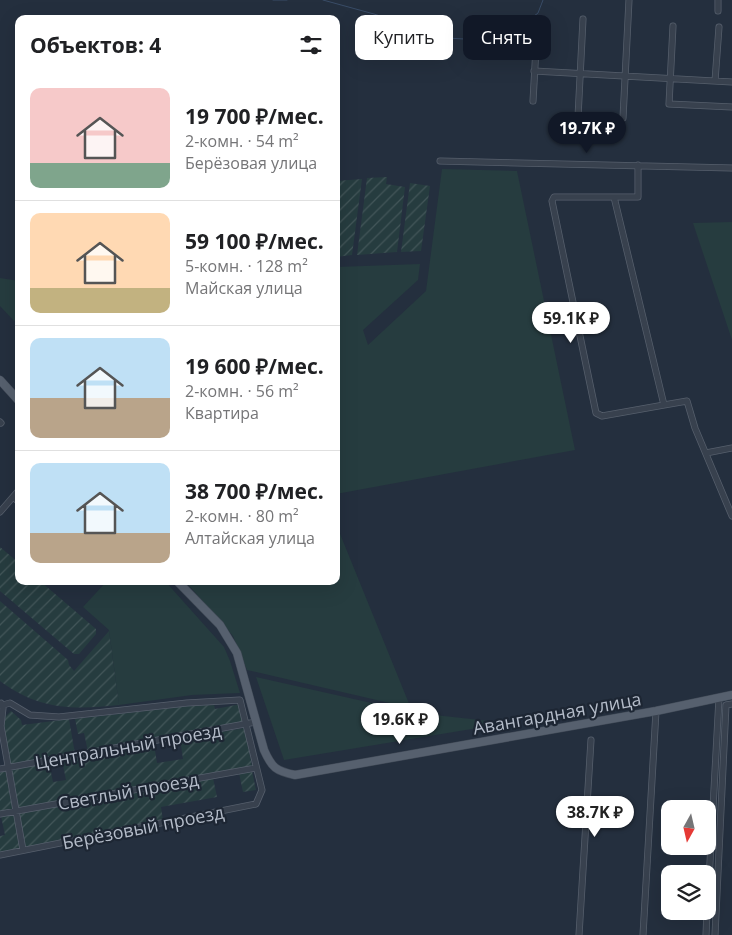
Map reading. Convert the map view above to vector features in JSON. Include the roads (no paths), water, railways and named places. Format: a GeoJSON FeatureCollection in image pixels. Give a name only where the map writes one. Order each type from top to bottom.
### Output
{"type":"FeatureCollection","features":[{"type":"Feature","properties":{"kind":"main road"},"geometry":{"type":"LineString","coordinates":[[0,380],[15,397]]}},
{"type":"Feature","properties":{"kind":"main road","name":"Авангардная улица"},"geometry":{"type":"LineString","coordinates":[[181,585],[220,625],[237,653],[256,722],[270,763],[279,772],[294,775],[656,711],[732,695]]}},
{"type":"Feature","properties":{"kind":"street"},"geometry":{"type":"LineString","coordinates":[[623,118],[629,0]]}},
{"type":"Feature","properties":{"kind":"street"},"geometry":{"type":"LineString","coordinates":[[718,0],[718,11]]}},
{"type":"Feature","properties":{"kind":"street"},"geometry":{"type":"LineString","coordinates":[[578,117],[583,19]]}},
{"type":"Feature","properties":{"kind":"street"},"geometry":{"type":"LineString","coordinates":[[673,26],[670,104],[732,107]]}},
{"type":"Feature","properties":{"kind":"street"},"geometry":{"type":"LineString","coordinates":[[715,81],[719,27]]}},
{"type":"Feature","properties":{"kind":"street"},"geometry":{"type":"LineString","coordinates":[[533,101],[535,60]]}},
{"type":"Feature","properties":{"kind":"street"},"geometry":{"type":"LineString","coordinates":[[534,72],[732,82]]}},
{"type":"Feature","properties":{"kind":"street"},"geometry":{"type":"LineString","coordinates":[[440,161],[732,168]]}},
{"type":"Feature","properties":{"kind":"street"},"geometry":{"type":"LineString","coordinates":[[638,165],[638,196],[554,196],[552,201],[596,413],[602,416],[687,400],[695,428],[732,516]]}},
{"type":"Feature","properties":{"kind":"street"},"geometry":{"type":"LineString","coordinates":[[614,197],[664,405]]}},
{"type":"Feature","properties":{"kind":"street"},"geometry":{"type":"LineString","coordinates":[[706,453],[732,448]]}},
{"type":"Feature","properties":{"kind":"street"},"geometry":{"type":"LineString","coordinates":[[0,512],[15,495]]}},
{"type":"Feature","properties":{"kind":"street"},"geometry":{"type":"LineString","coordinates":[[710,865],[718,698]]}},
{"type":"Feature","properties":{"kind":"street"},"geometry":{"type":"LineString","coordinates":[[23,850],[0,726],[1,704],[10,703],[30,715],[59,717],[187,703],[240,700],[256,768]]}},
{"type":"Feature","properties":{"kind":"street"},"geometry":{"type":"LineString","coordinates":[[715,935],[726,705],[732,704]]}},
{"type":"Feature","properties":{"kind":"street"},"geometry":{"type":"LineString","coordinates":[[642,935],[656,711]]}},
{"type":"Feature","properties":{"kind":"street","name":"Центральный проезд"},"geometry":{"type":"LineString","coordinates":[[0,770],[256,722]]}},
{"type":"Feature","properties":{"kind":"street"},"geometry":{"type":"LineString","coordinates":[[579,935],[591,740]]}},
{"type":"Feature","properties":{"kind":"street","name":"Берёзовый проезд"},"geometry":{"type":"LineString","coordinates":[[0,855],[256,804],[262,790],[256,768]]}},
{"type":"Feature","properties":{"kind":"street","name":"Светлый проезд"},"geometry":{"type":"LineString","coordinates":[[0,814],[256,768]]}},
{"type":"Feature","properties":{"kind":"street"},"geometry":{"type":"LineString","coordinates":[[706,935],[707,920]]}},
{"type":"Feature","properties":{"kind":"waterway"},"geometry":{"type":"LineString","coordinates":[[273,0],[287,0]]}},
{"type":"Feature","properties":{"kind":"waterway"},"geometry":{"type":"LineString","coordinates":[[323,0],[374,14],[447,38],[464,39],[486,44],[501,41],[538,13],[543,0]]}}]}
